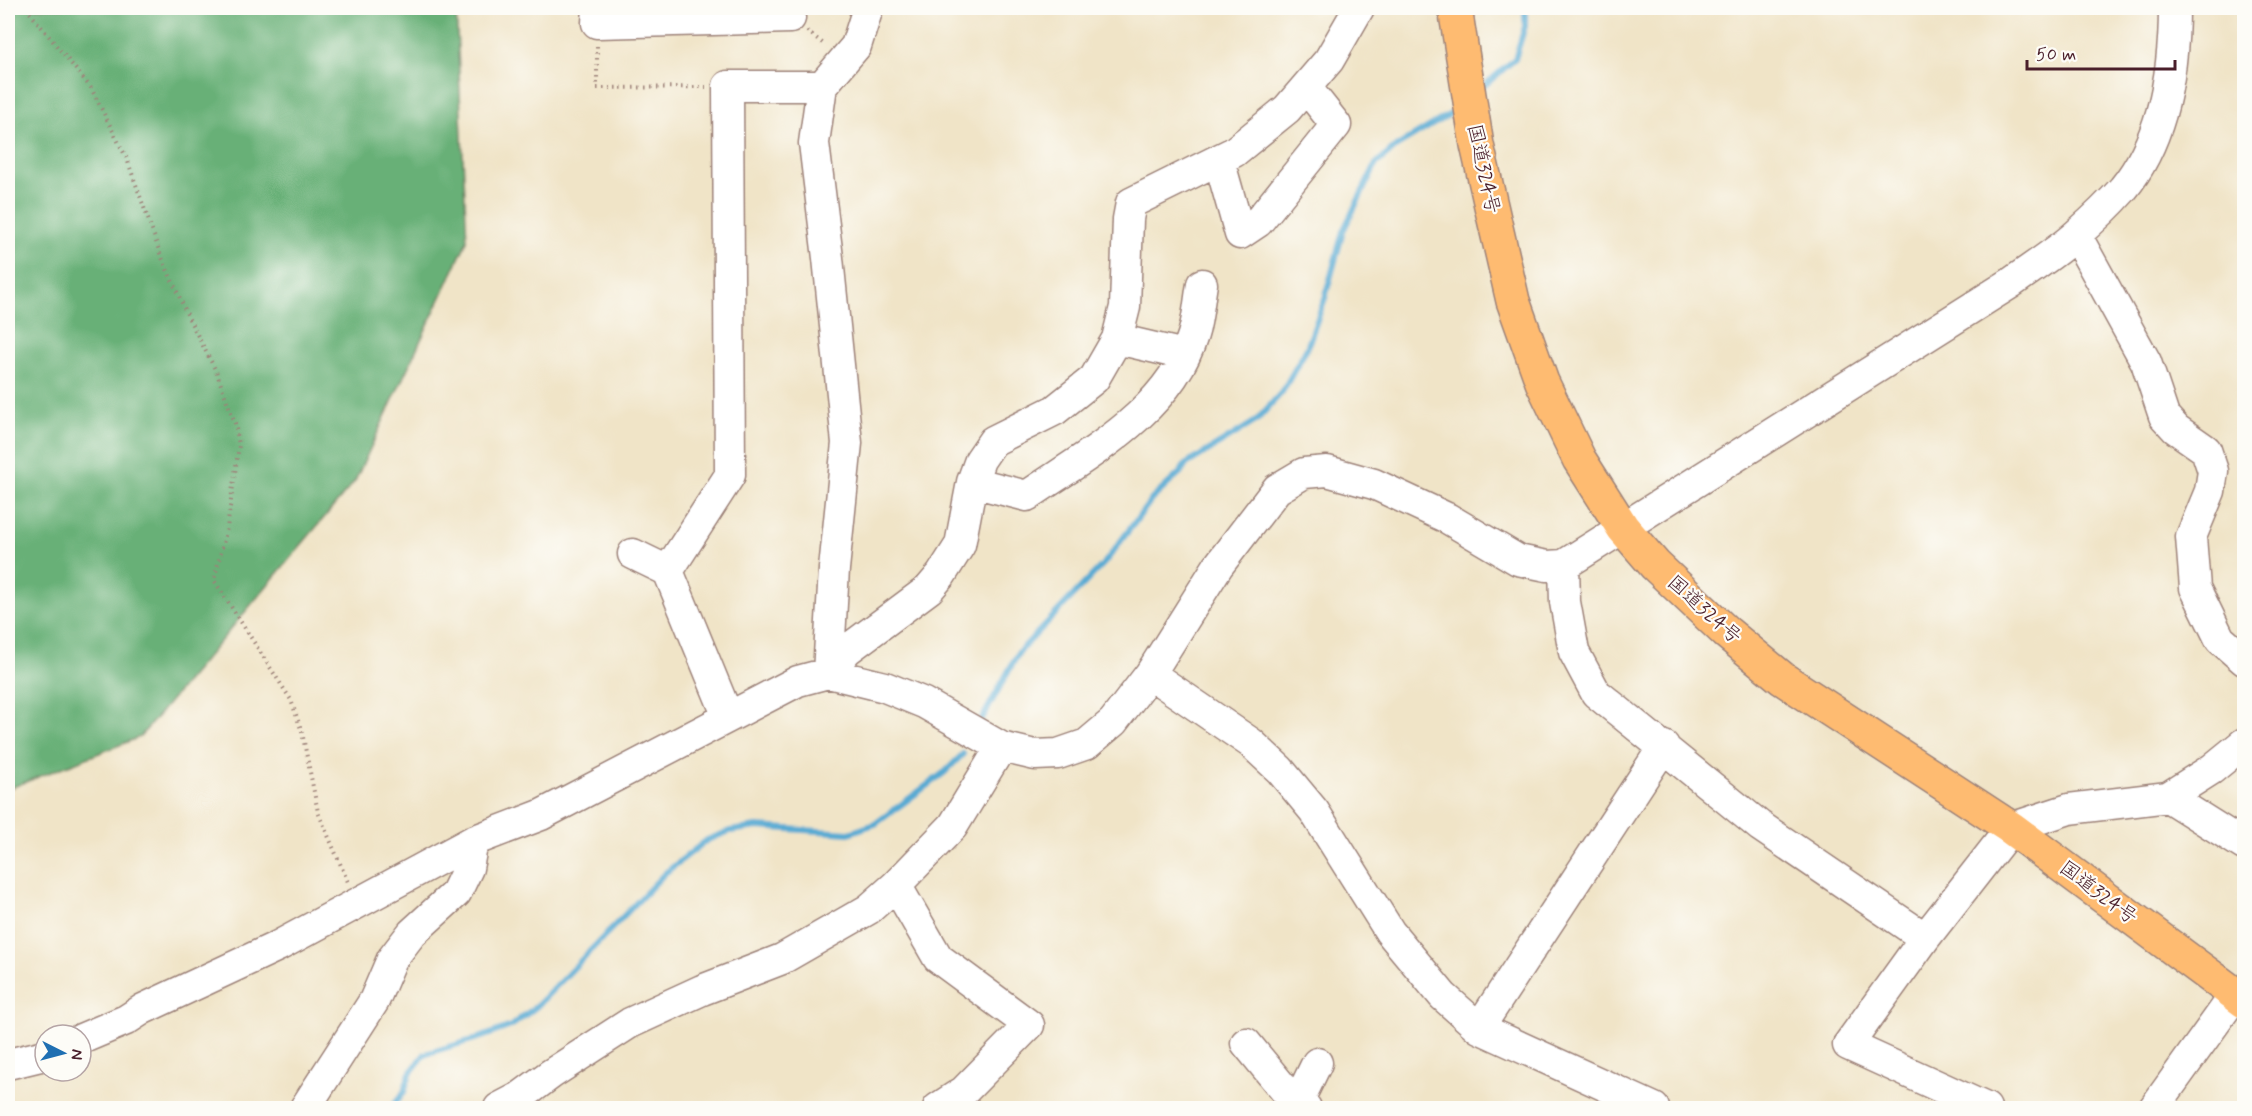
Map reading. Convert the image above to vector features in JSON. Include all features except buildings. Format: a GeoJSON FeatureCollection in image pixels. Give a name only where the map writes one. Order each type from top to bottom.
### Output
{"type":"FeatureCollection","features":[{"type":"Feature","properties":{"kind":"highway","name":"国道324号"},"geometry":{"type":"LineString","coordinates":[[1455,8],[1477,145],[1513,300],[1542,382],[1579,459],[1623,528],[1655,566],[1726,632],[1783,679],[2011,828],[2240,998]]}},
{"type":"Feature","properties":{"kind":"street"},"geometry":{"type":"LineString","coordinates":[[828,674],[834,569],[847,443],[828,258],[813,143],[822,86],[856,46],[868,8]]}},
{"type":"Feature","properties":{"kind":"street"},"geometry":{"type":"LineString","coordinates":[[828,674],[847,650],[929,589],[941,575],[960,545],[972,482],[980,460],[993,441],[1055,410],[1094,379],[1117,339],[1125,307],[1128,219],[1131,203],[1234,152],[1287,109],[1329,60],[1359,8]]}},
{"type":"Feature","properties":{"kind":"street"},"geometry":{"type":"LineString","coordinates":[[93,1034],[278,945],[473,841],[541,815],[798,681],[828,674],[885,687],[924,703],[1001,747],[1035,755],[1058,754],[1087,744],[1113,722],[1149,674],[1218,566],[1277,489],[1304,473],[1327,471],[1374,484],[1447,518],[1518,560],[1547,566],[1564,565],[2011,283],[2076,235],[2123,188],[2147,151],[2165,101],[2174,48],[2174,8]]}},
{"type":"Feature","properties":{"kind":"street"},"geometry":{"type":"LineString","coordinates":[[598,15],[790,13]]}},
{"type":"Feature","properties":{"kind":"street"},"geometry":{"type":"LineString","coordinates":[[668,571],[730,475],[728,86],[822,86]]}},
{"type":"Feature","properties":{"kind":"street"},"geometry":{"type":"LineString","coordinates":[[1219,160],[1240,234],[1258,222],[1336,125],[1306,87]]}},
{"type":"Feature","properties":{"kind":"street"},"geometry":{"type":"LineString","coordinates":[[2076,235],[2146,362],[2164,416],[2176,429],[2206,450],[2213,471],[2210,491],[2191,537],[2195,588],[2220,639],[2244,660]]}},
{"type":"Feature","properties":{"kind":"street"},"geometry":{"type":"LineString","coordinates":[[972,482],[1027,496],[1127,428],[1157,398],[1185,355],[1194,333],[1202,284]]}},
{"type":"Feature","properties":{"kind":"street"},"geometry":{"type":"LineString","coordinates":[[1117,339],[1185,355]]}},
{"type":"Feature","properties":{"kind":"street"},"geometry":{"type":"LineString","coordinates":[[633,554],[668,571],[728,717]]}},
{"type":"Feature","properties":{"kind":"street"},"geometry":{"type":"LineString","coordinates":[[1564,565],[1565,602],[1574,652],[1596,693],[1760,826],[1925,938]]}},
{"type":"Feature","properties":{"kind":"street"},"geometry":{"type":"LineString","coordinates":[[1149,674],[1251,743],[1280,770],[1314,811],[1390,932],[1443,996],[1479,1028],[1654,1108]]}},
{"type":"Feature","properties":{"kind":"street"},"geometry":{"type":"LineString","coordinates":[[1986,1108],[1848,1045],[1925,938],[2011,828],[2068,809],[2168,797],[2212,769],[2244,743]]}},
{"type":"Feature","properties":{"kind":"street"},"geometry":{"type":"LineString","coordinates":[[1479,1028],[1664,746]]}},
{"type":"Feature","properties":{"kind":"street"},"geometry":{"type":"LineString","coordinates":[[499,1108],[520,1097],[550,1074],[630,1023],[702,990],[782,959],[869,909],[896,885],[953,826],[1001,747]]}},
{"type":"Feature","properties":{"kind":"street"},"geometry":{"type":"LineString","coordinates":[[2168,797],[2244,845]]}},
{"type":"Feature","properties":{"kind":"street"},"geometry":{"type":"LineString","coordinates":[[305,1108],[374,1001],[392,960],[412,933],[456,893],[468,868],[473,841]]}},
{"type":"Feature","properties":{"kind":"street"},"geometry":{"type":"LineString","coordinates":[[896,885],[938,958],[1029,1025],[964,1091],[938,1108]]}},
{"type":"Feature","properties":{"kind":"street"},"geometry":{"type":"LineString","coordinates":[[2154,1108],[2240,998]]}},
{"type":"Feature","properties":{"kind":"street"},"geometry":{"type":"LineString","coordinates":[[1246,1042],[1300,1107],[1317,1063]]}},
{"type":"Feature","properties":{"kind":"street"},"geometry":{"type":"LineString","coordinates":[[8,1064],[33,1058]]}},
{"type":"Feature","properties":{"kind":"path"},"geometry":{"type":"LineString","coordinates":[[26,8],[91,88],[127,159],[160,253],[189,320],[216,371],[239,445],[227,528],[214,580],[291,700],[302,732],[318,812],[358,904]]}},
{"type":"Feature","properties":{"kind":"path"},"geometry":{"type":"LineString","coordinates":[[790,13],[844,59]]}},
{"type":"Feature","properties":{"kind":"path"},"geometry":{"type":"LineString","coordinates":[[598,15],[597,88],[728,86]]}},
{"type":"Feature","properties":{"kind":"green space"},"geometry":{"type":"Polygon","coordinates":[[[8,8],[456,8],[467,241],[355,481],[140,737],[8,789],[8,8]]]}},
{"type":"Feature","properties":{"kind":"waterway"},"geometry":{"type":"LineString","coordinates":[[1478,91],[1515,59],[1525,26],[1525,8]]}},
{"type":"Feature","properties":{"kind":"waterway"},"geometry":{"type":"LineString","coordinates":[[982,719],[1019,652],[1106,561],[1152,499],[1181,472],[1185,465],[1256,421],[1282,392],[1307,348],[1325,298],[1343,231],[1376,164],[1397,146],[1460,108]]}},
{"type":"Feature","properties":{"kind":"waterway"},"geometry":{"type":"LineString","coordinates":[[388,1108],[393,1106],[404,1092],[410,1073],[425,1054],[511,1026],[537,1006],[665,873],[707,840],[730,831],[757,827],[849,833],[875,824],[945,772],[963,754]]}}]}
